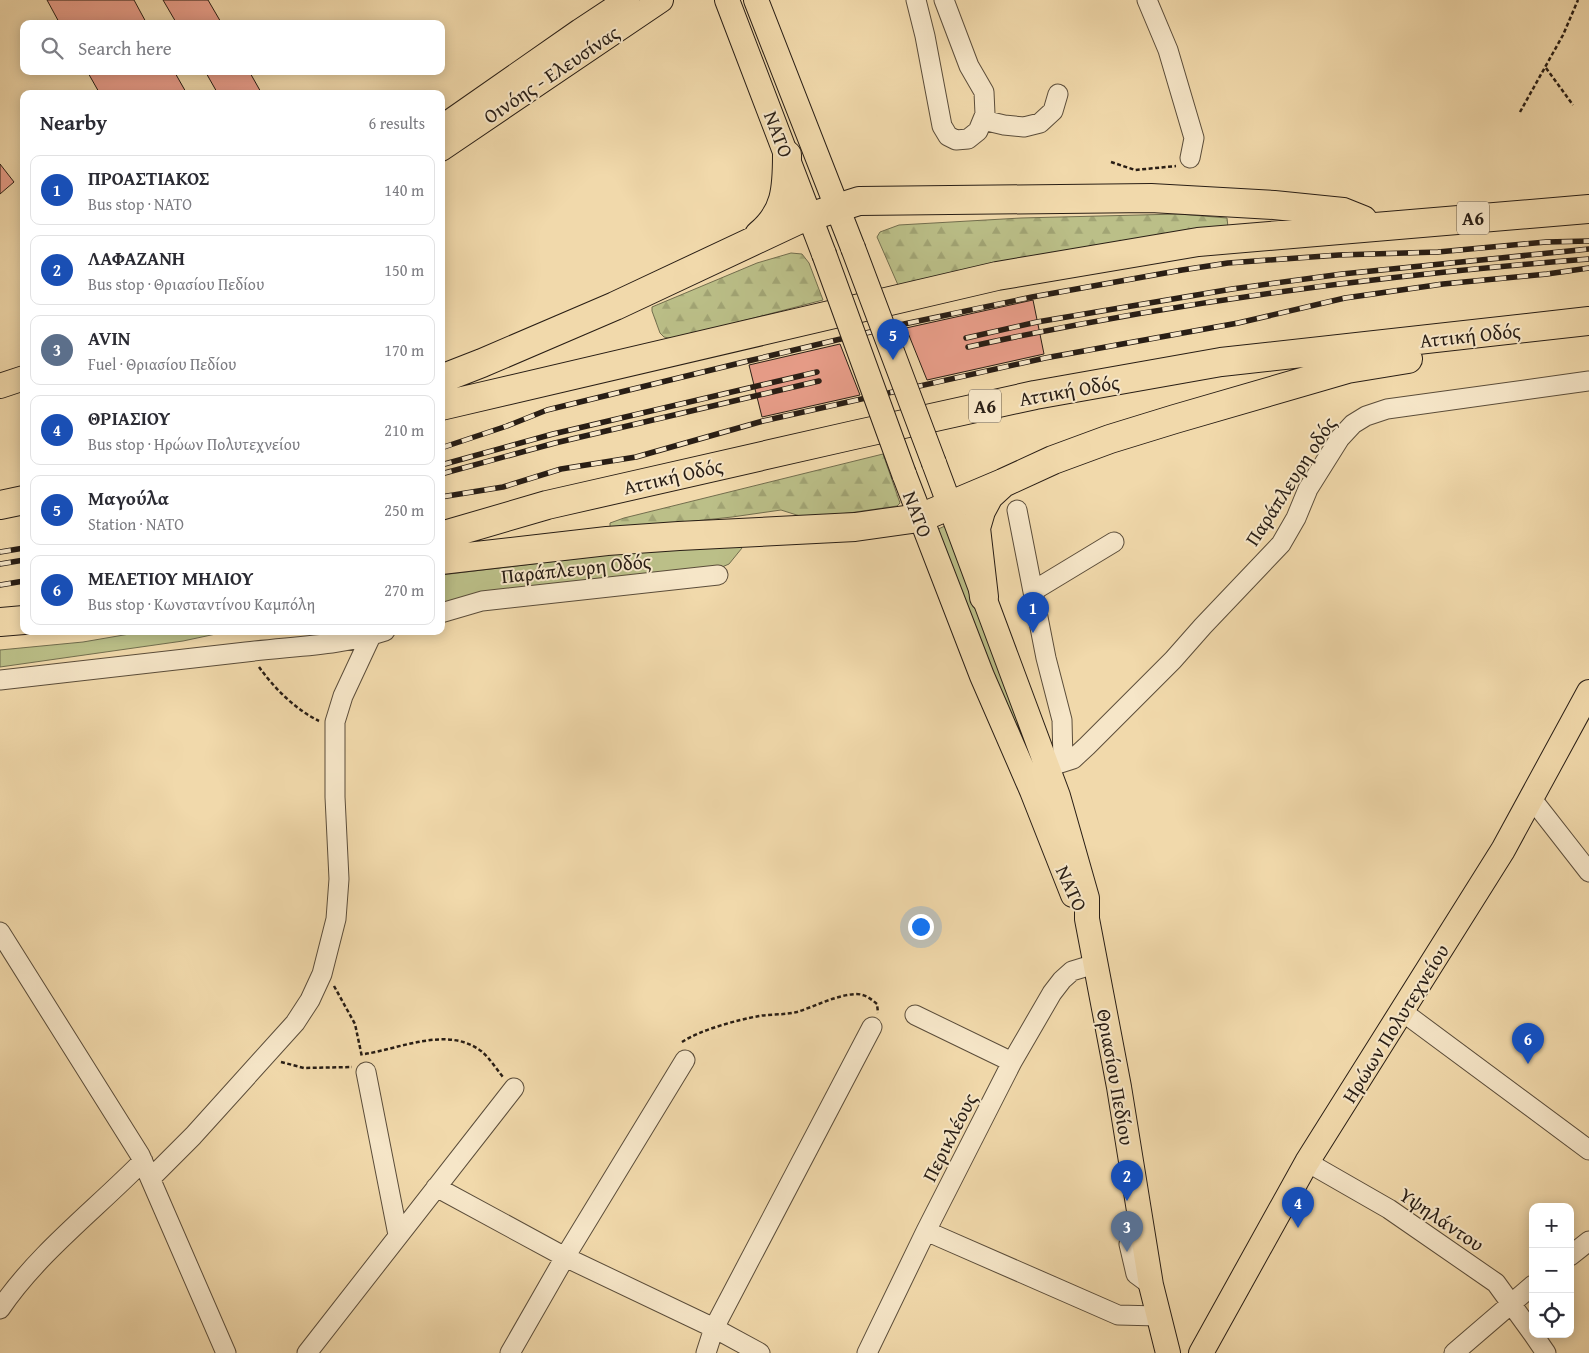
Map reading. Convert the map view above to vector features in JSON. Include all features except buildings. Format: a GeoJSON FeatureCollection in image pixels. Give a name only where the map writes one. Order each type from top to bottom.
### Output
{"type":"FeatureCollection","features":[{"type":"Feature","properties":{"kind":"highway"},"geometry":{"type":"LineString","coordinates":[[752,241],[768,228],[780,210],[787,177],[787,155]]}},
{"type":"Feature","properties":{"kind":"highway"},"geometry":{"type":"LineString","coordinates":[[445,377],[615,306],[752,241],[810,216],[859,201],[1150,198],[1274,205],[1343,212],[1378,226]]}},
{"type":"Feature","properties":{"kind":"highway","name":"Α6"},"geometry":{"type":"LineString","coordinates":[[445,405],[997,276],[1198,242],[1589,209]]}},
{"type":"Feature","properties":{"kind":"highway","name":"Αττική Οδός"},"geometry":{"type":"LineString","coordinates":[[445,535],[556,503],[854,434],[1035,395],[1221,362],[1589,321]]}},
{"type":"Feature","properties":{"kind":"highway"},"geometry":{"type":"LineString","coordinates":[[445,560],[608,541],[854,527],[920,518],[1053,460],[1110,439],[1347,369],[1464,350],[1538,327]]}},
{"type":"Feature","properties":{"kind":"highway"},"geometry":{"type":"LineString","coordinates":[[984,597],[976,528],[981,511],[989,496],[1003,483]]}},
{"type":"Feature","properties":{"kind":"highway"},"geometry":{"type":"LineString","coordinates":[[0,505],[20,501]]}},
{"type":"Feature","properties":{"kind":"highway"},"geometry":{"type":"LineString","coordinates":[[0,622],[20,620]]}},
{"type":"Feature","properties":{"kind":"main road","name":"Οινόης - Ελευσίνας"},"geometry":{"type":"LineString","coordinates":[[445,124],[627,0]]}},
{"type":"Feature","properties":{"kind":"main road","name":"Οινόης - Ελευσίνας"},"geometry":{"type":"LineString","coordinates":[[445,145],[661,0]]}},
{"type":"Feature","properties":{"kind":"main road","name":"ΝΑΤΟ"},"geometry":{"type":"LineString","coordinates":[[756,0],[838,207],[984,597],[1056,764],[1068,828],[1087,898],[1087,919]]}},
{"type":"Feature","properties":{"kind":"main road","name":"ΝΑΤΟ"},"geometry":{"type":"LineString","coordinates":[[727,3],[787,155],[920,518],[982,676],[1032,791],[1073,895],[1087,919]]}},
{"type":"Feature","properties":{"kind":"main road"},"geometry":{"type":"LineString","coordinates":[[0,386],[20,379]]}},
{"type":"Feature","properties":{"kind":"main road","name":"Ηρώων Πολυτεχνείου"},"geometry":{"type":"LineString","coordinates":[[1201,1353],[1307,1162],[1503,850],[1589,692]]}},
{"type":"Feature","properties":{"kind":"main road","name":"Θριασίου Πεδίου"},"geometry":{"type":"LineString","coordinates":[[1087,919],[1118,1087],[1151,1285],[1168,1353]]}},
{"type":"Feature","properties":{"kind":"street"},"geometry":{"type":"LineString","coordinates":[[916,0],[925,36],[942,126],[948,136],[956,140],[968,139],[978,131],[983,120],[985,114],[984,92],[969,66],[944,0]]}},
{"type":"Feature","properties":{"kind":"street"},"geometry":{"type":"LineString","coordinates":[[1147,0],[1168,50],[1194,138],[1190,158]]}},
{"type":"Feature","properties":{"kind":"street"},"geometry":{"type":"LineString","coordinates":[[983,120],[1024,127],[1040,123],[1053,111],[1058,94]]}},
{"type":"Feature","properties":{"kind":"street","name":"Παράπλευρη οδός"},"geometry":{"type":"LineString","coordinates":[[1056,764],[1073,759],[1140,693],[1281,544],[1296,518],[1308,489],[1340,438],[1353,424],[1366,416],[1387,409],[1589,381]]}},
{"type":"Feature","properties":{"kind":"street"},"geometry":{"type":"LineString","coordinates":[[1017,510],[1046,658],[1062,720],[1056,764]]}},
{"type":"Feature","properties":{"kind":"street"},"geometry":{"type":"LineString","coordinates":[[1032,591],[1114,542]]}},
{"type":"Feature","properties":{"kind":"street","name":"Παράπλευρη Οδός"},"geometry":{"type":"LineString","coordinates":[[445,612],[482,601],[718,575]]}},
{"type":"Feature","properties":{"kind":"street"},"geometry":{"type":"LineString","coordinates":[[0,680],[249,651],[323,645],[373,635]]}},
{"type":"Feature","properties":{"kind":"street"},"geometry":{"type":"LineString","coordinates":[[0,1308],[39,1262],[147,1170],[193,1136],[295,1023],[310,1000],[322,974],[336,920],[339,879],[335,797],[335,722],[343,696],[377,635]]}},
{"type":"Feature","properties":{"kind":"street"},"geometry":{"type":"LineString","coordinates":[[1532,799],[1589,872]]}},
{"type":"Feature","properties":{"kind":"street"},"geometry":{"type":"LineString","coordinates":[[0,932],[147,1170],[226,1353]]}},
{"type":"Feature","properties":{"kind":"street","name":"Περικλέους"},"geometry":{"type":"LineString","coordinates":[[867,1353],[926,1231],[1012,1062],[1052,993],[1062,980],[1072,972],[1095,964]]}},
{"type":"Feature","properties":{"kind":"street"},"geometry":{"type":"LineString","coordinates":[[1403,1012],[1589,1150]]}},
{"type":"Feature","properties":{"kind":"street"},"geometry":{"type":"LineString","coordinates":[[915,1015],[1012,1062]]}},
{"type":"Feature","properties":{"kind":"street"},"geometry":{"type":"LineString","coordinates":[[706,1353],[714,1328],[872,1027]]}},
{"type":"Feature","properties":{"kind":"street"},"geometry":{"type":"LineString","coordinates":[[510,1353],[685,1060]]}},
{"type":"Feature","properties":{"kind":"street"},"geometry":{"type":"LineString","coordinates":[[364,1063],[398,1235]]}},
{"type":"Feature","properties":{"kind":"street"},"geometry":{"type":"LineString","coordinates":[[307,1353],[514,1088]]}},
{"type":"Feature","properties":{"kind":"street","name":"Υψηλάντου"},"geometry":{"type":"LineString","coordinates":[[1307,1162],[1390,1209],[1496,1284],[1529,1328]]}},
{"type":"Feature","properties":{"kind":"street"},"geometry":{"type":"LineString","coordinates":[[436,1187],[565,1258],[714,1328],[760,1353]]}},
{"type":"Feature","properties":{"kind":"street"},"geometry":{"type":"LineString","coordinates":[[926,1231],[1118,1315],[1158,1316]]}},
{"type":"Feature","properties":{"kind":"street"},"geometry":{"type":"LineString","coordinates":[[1574,1253],[1589,1241]]}},
{"type":"Feature","properties":{"kind":"street"},"geometry":{"type":"LineString","coordinates":[[1454,1353],[1529,1288]]}},
{"type":"Feature","properties":{"kind":"street","name":"Υψηλάντου"},"geometry":{"type":"LineString","coordinates":[[1536,1338],[1546,1353]]}},
{"type":"Feature","properties":{"kind":"path"},"geometry":{"type":"LineString","coordinates":[[1520,112],[1563,35],[1578,0]]}},
{"type":"Feature","properties":{"kind":"path"},"geometry":{"type":"LineString","coordinates":[[1546,67],[1573,105]]}},
{"type":"Feature","properties":{"kind":"path"},"geometry":{"type":"LineString","coordinates":[[1112,162],[1135,170],[1176,166],[1190,158]]}},
{"type":"Feature","properties":{"kind":"path"},"geometry":{"type":"LineString","coordinates":[[249,651],[260,669],[291,701],[317,720],[334,728]]}},
{"type":"Feature","properties":{"kind":"path"},"geometry":{"type":"LineString","coordinates":[[322,974],[335,988],[354,1024],[364,1063]]}},
{"type":"Feature","properties":{"kind":"path"},"geometry":{"type":"LineString","coordinates":[[685,1060],[678,1049],[681,1043],[692,1035],[735,1021],[794,1012],[841,997],[858,994],[869,997],[877,1004],[878,1014],[872,1027]]}},
{"type":"Feature","properties":{"kind":"path"},"geometry":{"type":"LineString","coordinates":[[265,1056],[288,1065],[304,1068],[352,1067],[439,1039],[463,1041],[481,1051],[514,1088]]}},
{"type":"Feature","properties":{"kind":"green space"},"geometry":{"type":"Polygon","coordinates":[[[1179,214],[1227,218],[1228,227],[898,285],[877,237],[880,232],[899,225],[1021,218],[1179,214]]]}},
{"type":"Feature","properties":{"kind":"green space"},"geometry":{"type":"Polygon","coordinates":[[[791,253],[802,254],[809,263],[823,300],[673,339],[664,337],[660,333],[652,307],[757,263],[791,253]]]}},
{"type":"Feature","properties":{"kind":"green space"},"geometry":{"type":"Polygon","coordinates":[[[883,454],[900,503],[897,506],[803,517],[781,510],[611,530],[610,523],[624,518],[883,454]]]}},
{"type":"Feature","properties":{"kind":"green space"},"geometry":{"type":"Polygon","coordinates":[[[945,526],[1045,782],[1037,784],[936,530],[945,526]]]}},
{"type":"Feature","properties":{"kind":"green space"},"geometry":{"type":"Polygon","coordinates":[[[740,546],[742,548],[729,564],[715,570],[518,588],[445,602],[445,575],[632,552],[740,546]]]}},
{"type":"Feature","properties":{"kind":"green space"},"geometry":{"type":"Polygon","coordinates":[[[124,635],[211,635],[183,641],[0,667],[0,650],[83,642],[124,635]]]}},
{"type":"Feature","properties":{"kind":"railway"},"geometry":{"type":"LineString","coordinates":[[445,447],[507,426],[547,410],[748,361],[904,324],[1032,297],[1182,270],[1228,263],[1339,255],[1438,252],[1546,242],[1589,241]]}},
{"type":"Feature","properties":{"kind":"railway"},"geometry":{"type":"LineString","coordinates":[[966,338],[1037,322],[1232,289],[1342,274],[1589,249]]}},
{"type":"Feature","properties":{"kind":"railway"},"geometry":{"type":"LineString","coordinates":[[968,347],[1122,317],[1277,292],[1433,273],[1589,259]]}},
{"type":"Feature","properties":{"kind":"railway"},"geometry":{"type":"LineString","coordinates":[[445,496],[503,487],[561,469],[636,457],[763,421],[1045,358],[1238,323],[1345,298],[1443,284],[1589,268]]}},
{"type":"Feature","properties":{"kind":"railway"},"geometry":{"type":"LineString","coordinates":[[445,464],[553,434],[817,372]]}},
{"type":"Feature","properties":{"kind":"railway"},"geometry":{"type":"LineString","coordinates":[[445,473],[555,443],[819,381]]}},
{"type":"Feature","properties":{"kind":"railway"},"geometry":{"type":"LineString","coordinates":[[0,552],[20,549]]}},
{"type":"Feature","properties":{"kind":"railway"},"geometry":{"type":"LineString","coordinates":[[0,564],[20,561]]}},
{"type":"Feature","properties":{"kind":"railway"},"geometry":{"type":"LineString","coordinates":[[0,585],[20,582]]}},
{"type":"Feature","properties":{"kind":"place","name":"Μαγούλα"},"geometry":{"type":"Point","coordinates":[893,360]}},
{"type":"Feature","properties":{"kind":"place","name":"ΠΡΟΑΣΤΙΑΚΟΣ"},"geometry":{"type":"Point","coordinates":[1033,633]}},
{"type":"Feature","properties":{"kind":"place","name":"ΜΕΛΕΤΙΟΥ ΜΗΛΙΟΥ"},"geometry":{"type":"Point","coordinates":[1528,1064]}},
{"type":"Feature","properties":{"kind":"place","name":"ΛΑΦΑΖΑΝΗ"},"geometry":{"type":"Point","coordinates":[1127,1201]}},
{"type":"Feature","properties":{"kind":"place","name":"ΘΡΙΑΣΙΟΥ"},"geometry":{"type":"Point","coordinates":[1298,1228]}},
{"type":"Feature","properties":{"kind":"place","name":"AVIN"},"geometry":{"type":"Point","coordinates":[1127,1252]}}]}
